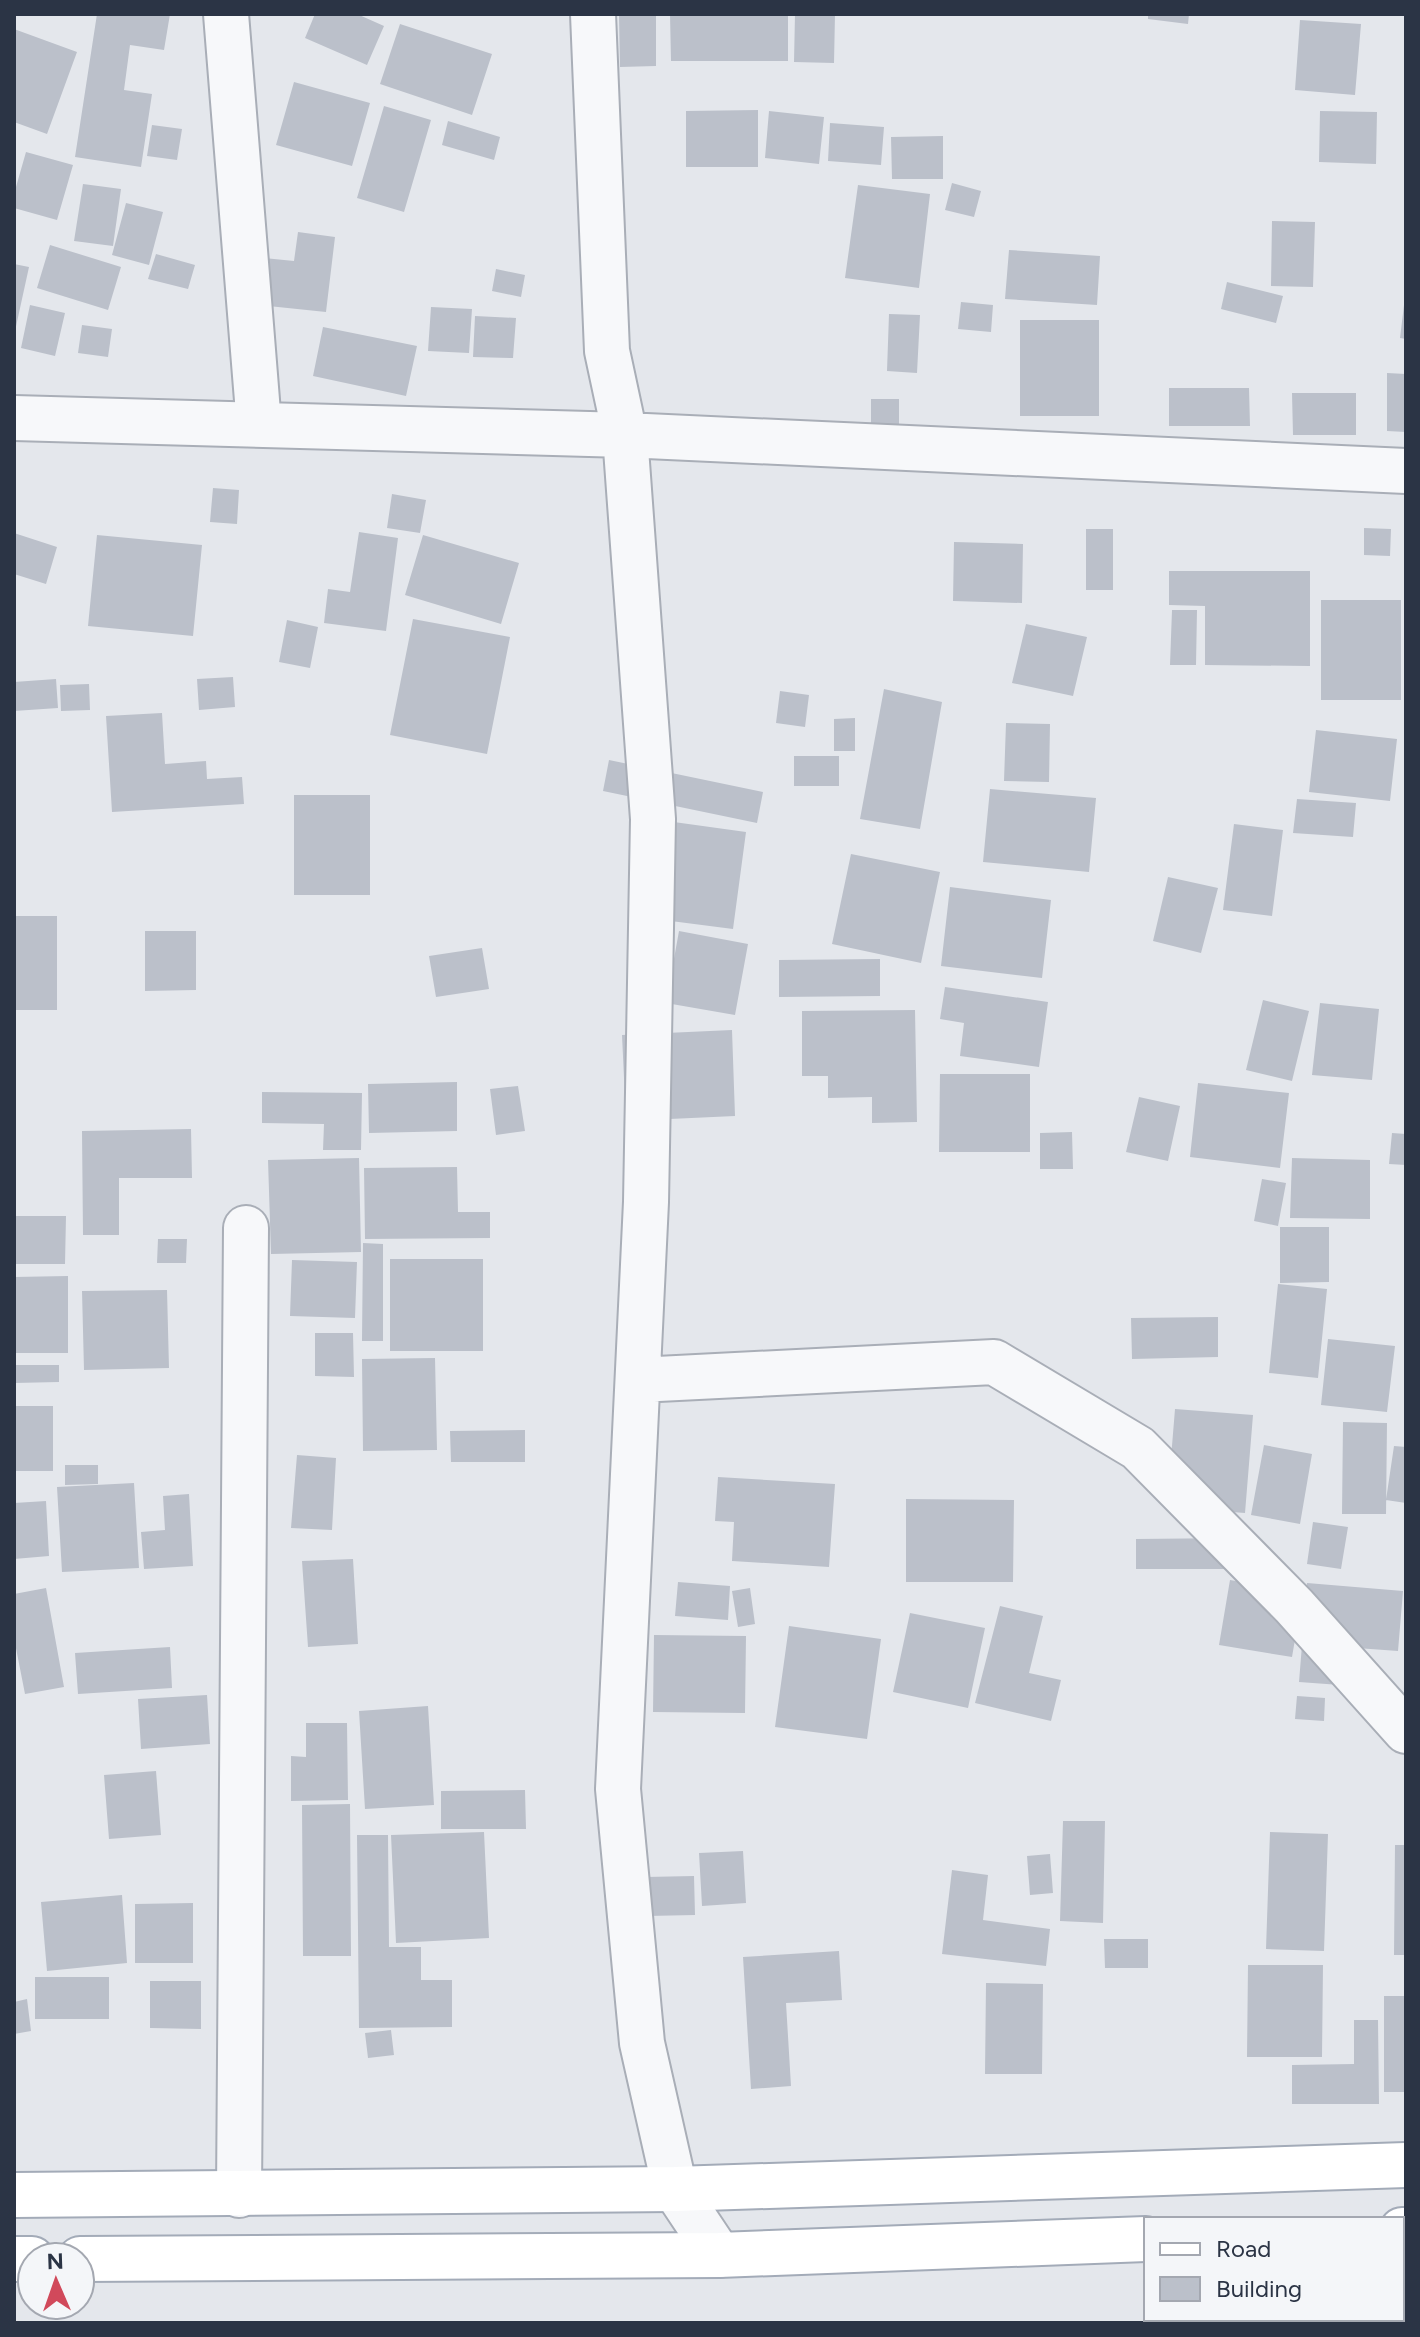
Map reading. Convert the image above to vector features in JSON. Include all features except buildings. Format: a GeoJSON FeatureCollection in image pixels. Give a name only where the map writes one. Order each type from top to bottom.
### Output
{"type":"FeatureCollection","features":[{"type":"Feature","properties":{"kind":"main road"},"geometry":{"type":"LineString","coordinates":[[14,2195],[675,2189],[1406,2165]]}},
{"type":"Feature","properties":{"kind":"main road"},"geometry":{"type":"LineString","coordinates":[[96,2259],[719,2255],[1144,2239]]}},
{"type":"Feature","properties":{"kind":"street"},"geometry":{"type":"LineString","coordinates":[[226,14],[259,425]]}},
{"type":"Feature","properties":{"kind":"street"},"geometry":{"type":"LineString","coordinates":[[593,14],[607,351],[625,435],[653,819],[646,1202],[618,1789],[642,2043],[675,2189],[719,2255]]}},
{"type":"Feature","properties":{"kind":"street"},"geometry":{"type":"LineString","coordinates":[[14,418],[625,435],[1406,471]]}},
{"type":"Feature","properties":{"kind":"street"},"geometry":{"type":"LineString","coordinates":[[239,2195],[246,1228]]}},
{"type":"Feature","properties":{"kind":"street"},"geometry":{"type":"LineString","coordinates":[[638,1380],[994,1362],[1138,1448],[1406,1731]]}},
{"type":"Feature","properties":{"kind":"street"},"geometry":{"type":"LineString","coordinates":[[1360,1680],[1406,1681]]}}]}
